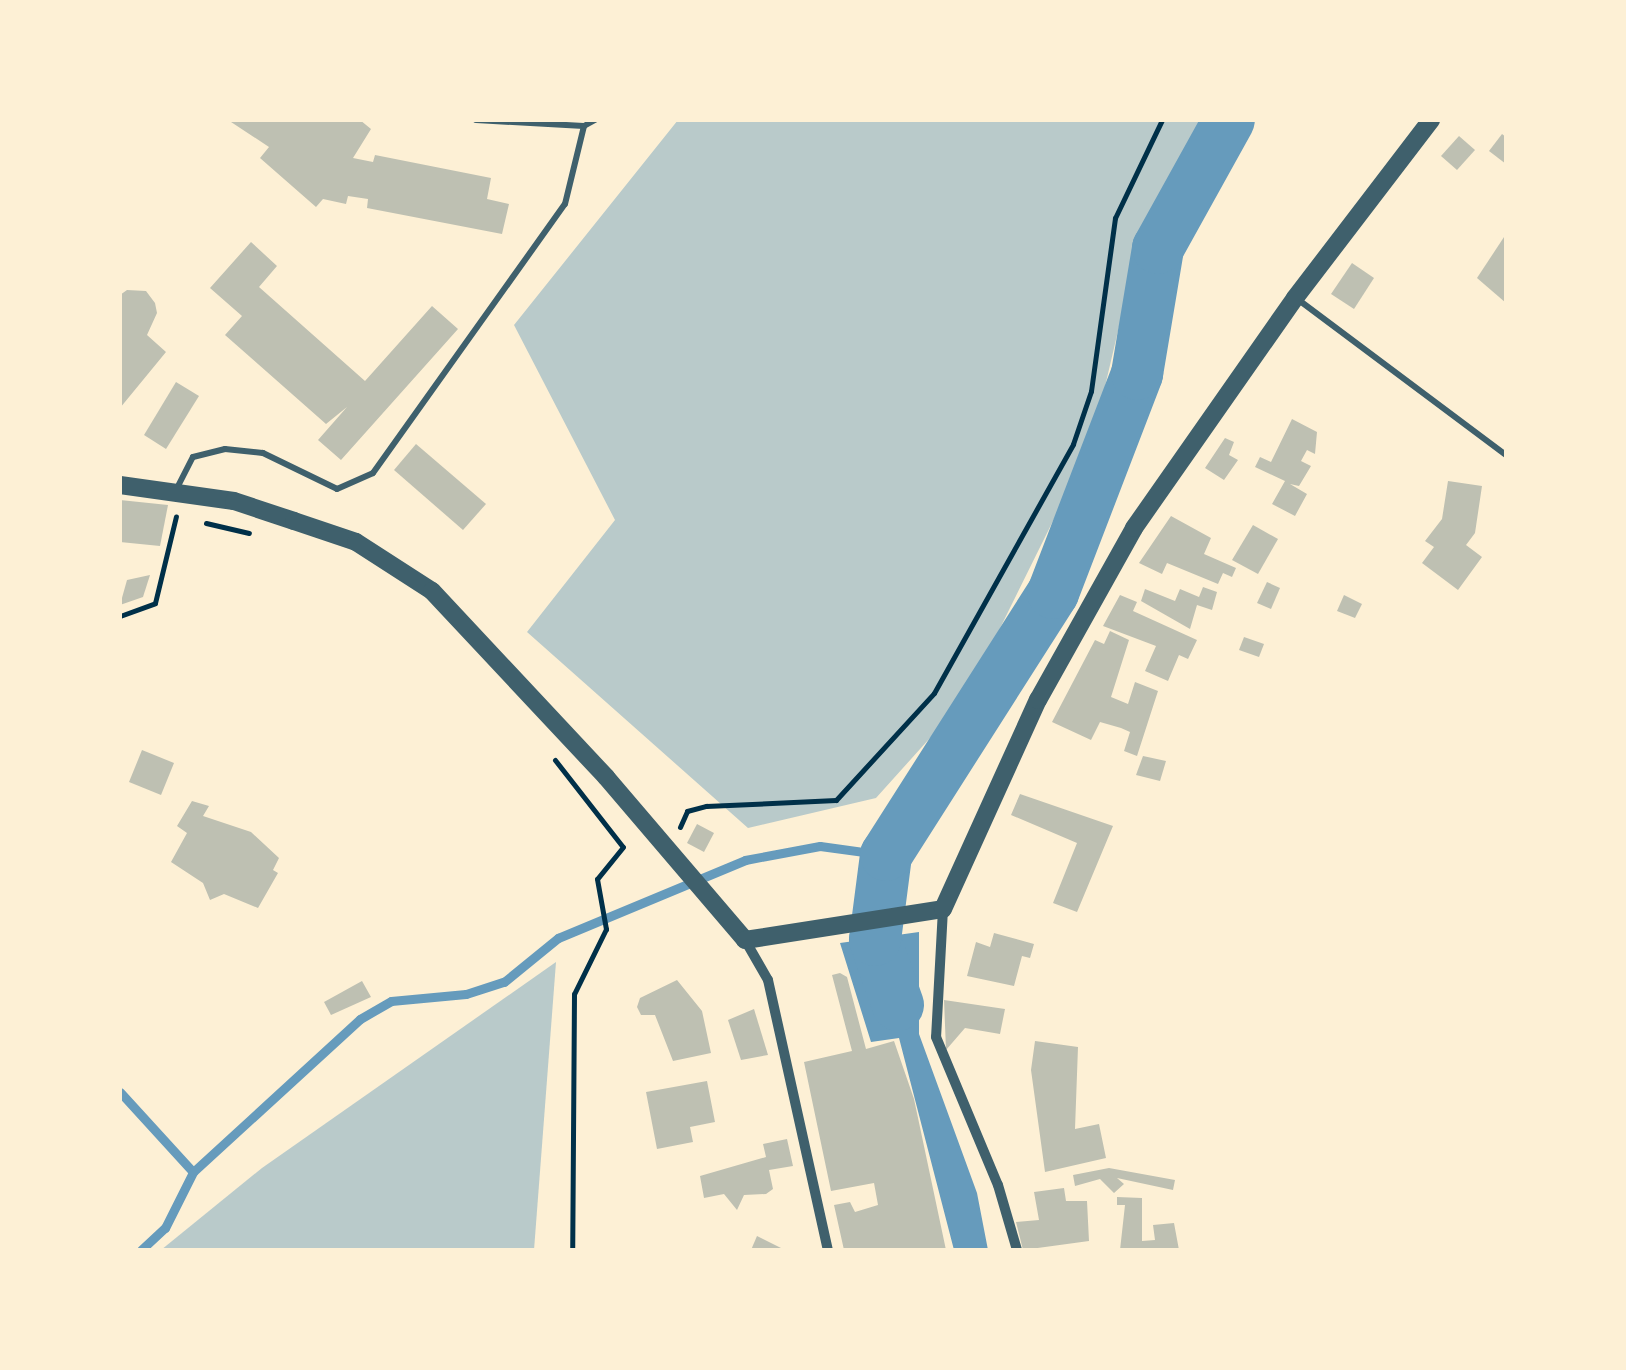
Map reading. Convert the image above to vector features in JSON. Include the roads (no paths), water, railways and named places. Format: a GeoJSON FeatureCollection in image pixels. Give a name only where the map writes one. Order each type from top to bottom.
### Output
{"type":"FeatureCollection","features":[{"type":"Feature","properties":{"kind":"street"},"geometry":{"type":"LineString","coordinates":[[1017,1250],[998,1185],[936,1036],[935,911],[1038,700],[1134,528],[1295,298],[1431,120]]}},
{"type":"Feature","properties":{"kind":"street"},"geometry":{"type":"LineString","coordinates":[[120,485],[234,501],[356,542],[432,591],[606,777],[711,907],[745,940],[768,980],[828,1250]]}},
{"type":"Feature","properties":{"kind":"street"},"geometry":{"type":"LineString","coordinates":[[745,940],[935,911]]}},
{"type":"Feature","properties":{"kind":"lane"},"geometry":{"type":"LineString","coordinates":[[476,120],[584,126],[596,120]]}},
{"type":"Feature","properties":{"kind":"lane"},"geometry":{"type":"LineString","coordinates":[[175,493],[193,458],[225,449],[263,453],[337,489],[373,473],[565,204],[584,126]]}},
{"type":"Feature","properties":{"kind":"lane"},"geometry":{"type":"LineString","coordinates":[[1295,298],[1506,454]]}},
{"type":"Feature","properties":{"kind":"water"},"geometry":{"type":"Polygon","coordinates":[[[919,932],[919,1034],[977,1193],[988,1250],[954,1250],[899,1038],[871,1042],[840,943],[919,932]]]}},
{"type":"Feature","properties":{"kind":"waterway"},"geometry":{"type":"LineString","coordinates":[[898,1005],[875,940],[886,855],[1053,593],[1137,374],[1158,248],[1229,120]]}},
{"type":"Feature","properties":{"kind":"waterway"},"geometry":{"type":"LineString","coordinates":[[141,1250],[165,1228],[193,1172],[360,1019],[391,1001],[466,994],[504,982],[558,938],[745,860],[820,846],[886,855]]}},
{"type":"Feature","properties":{"kind":"waterway"},"geometry":{"type":"LineString","coordinates":[[120,1092],[193,1172]]}}]}
